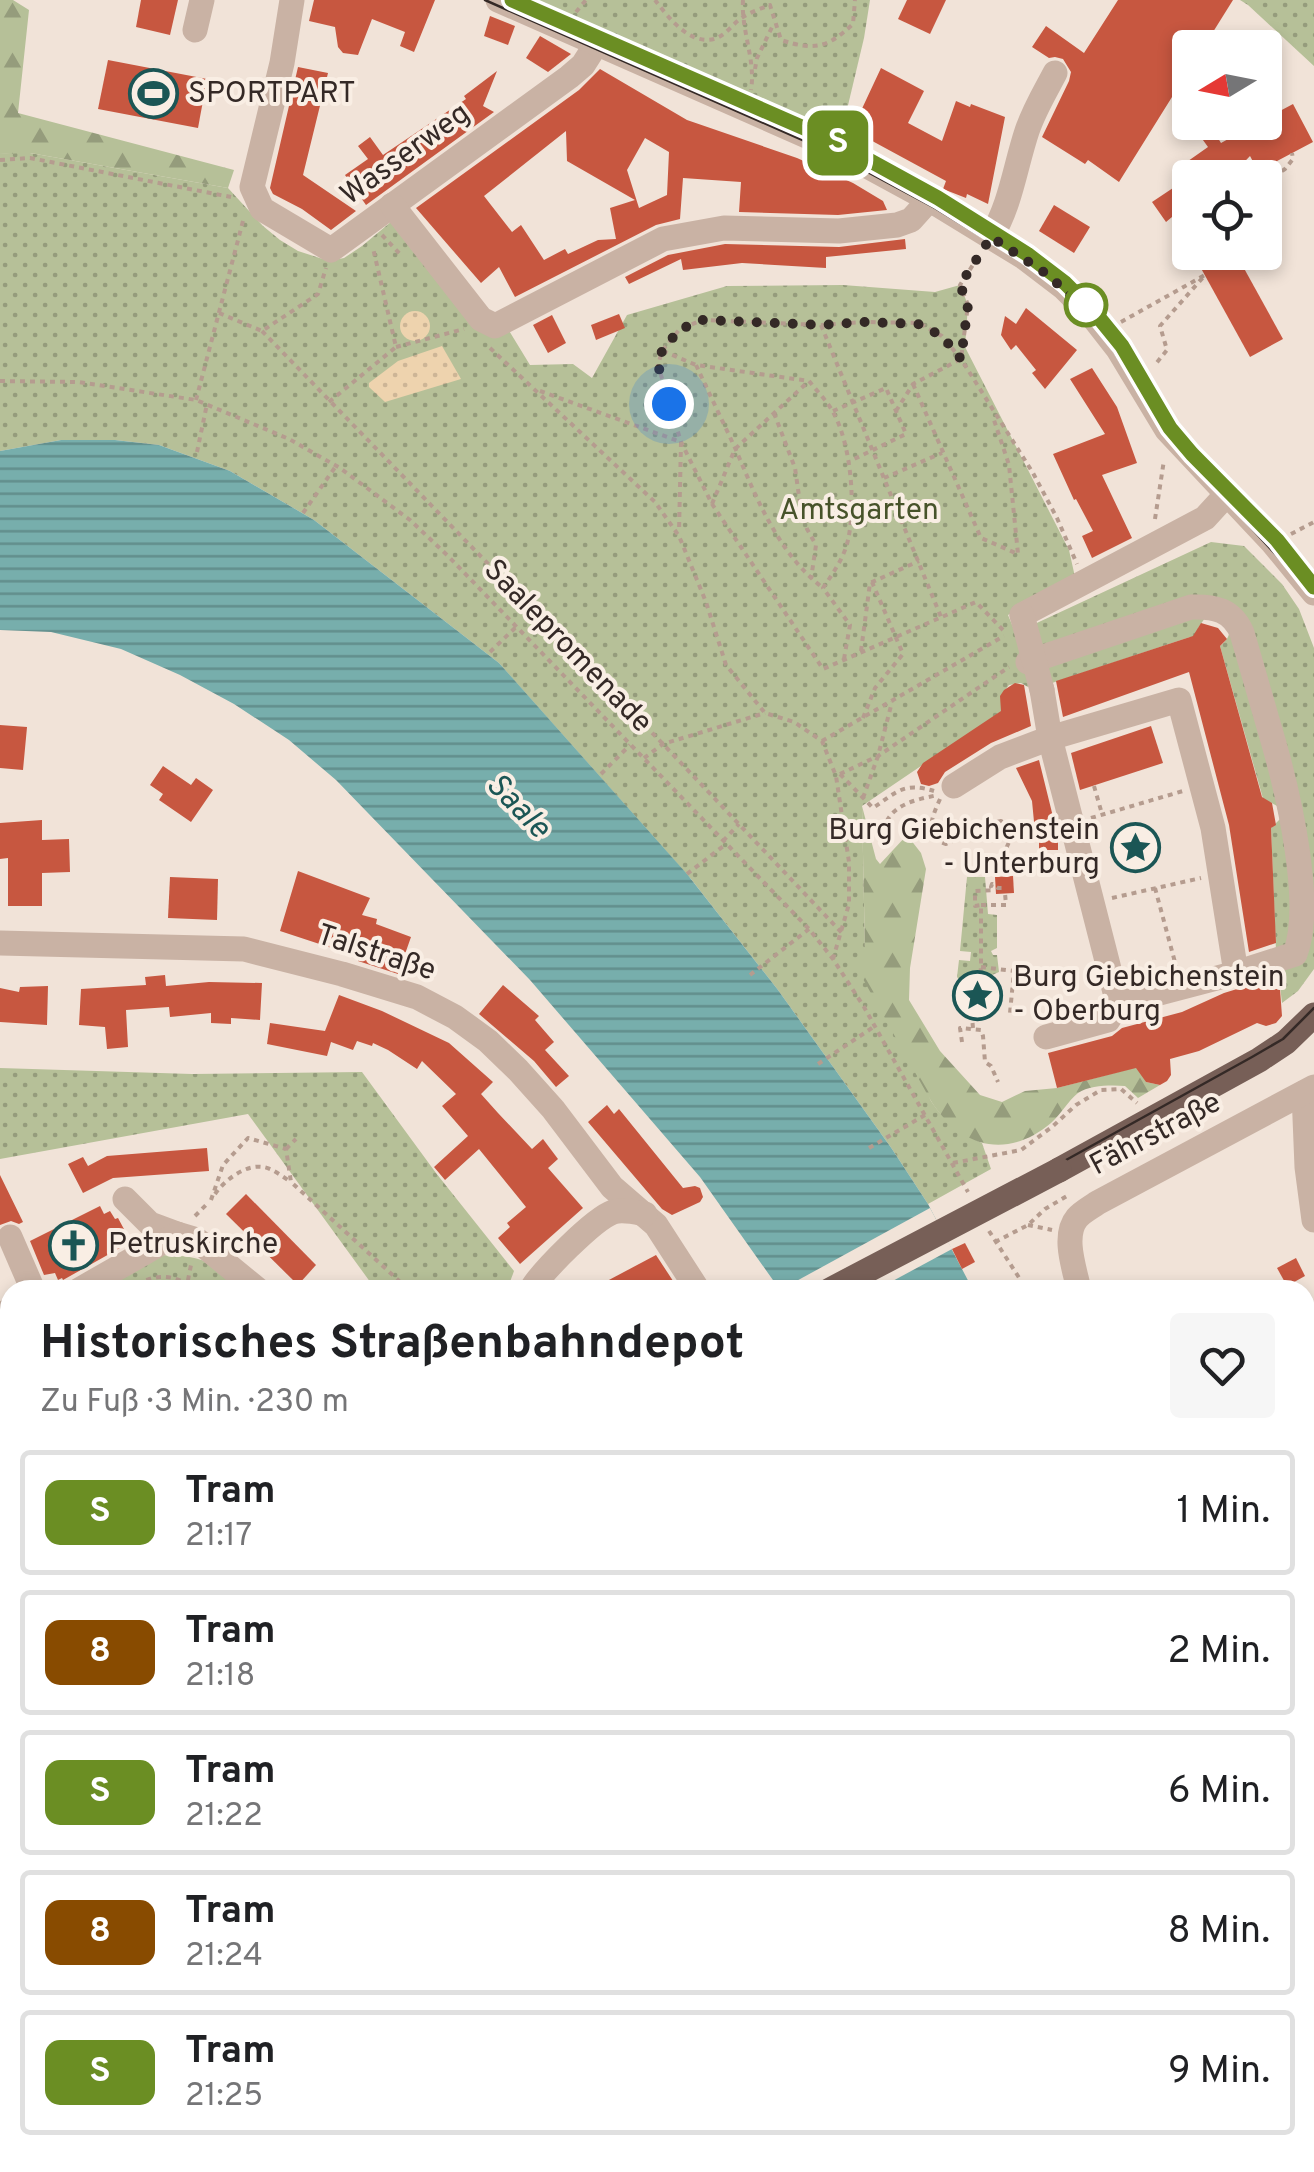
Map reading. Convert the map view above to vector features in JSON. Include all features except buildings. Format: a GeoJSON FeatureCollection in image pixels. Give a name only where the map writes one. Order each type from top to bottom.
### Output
{"type":"FeatureCollection","features":[{"type":"Feature","properties":{"kind":"main road","name":"Fährstraße"},"geometry":{"type":"LineString","coordinates":[[849,1280],[1260,1060],[1313,1020]]}},
{"type":"Feature","properties":{"kind":"street"},"geometry":{"type":"LineString","coordinates":[[195,30],[202,0]]}},
{"type":"Feature","properties":{"kind":"street"},"geometry":{"type":"LineString","coordinates":[[251,194],[282,62],[292,0]]}},
{"type":"Feature","properties":{"kind":"street"},"geometry":{"type":"LineString","coordinates":[[498,0],[834,148],[1025,258],[1063,287],[1105,331],[1168,430],[1314,593]]}},
{"type":"Feature","properties":{"kind":"street","name":"Wasserweg"},"geometry":{"type":"LineString","coordinates":[[251,194],[262,209],[332,250],[374,230],[392,205],[569,77],[597,44]]}},
{"type":"Feature","properties":{"kind":"street"},"geometry":{"type":"LineString","coordinates":[[991,237],[1005,212],[1034,110],[1056,73]]}},
{"type":"Feature","properties":{"kind":"street"},"geometry":{"type":"LineString","coordinates":[[392,205],[481,319],[495,326],[663,239],[724,228],[839,231],[897,224],[911,220],[930,200]]}},
{"type":"Feature","properties":{"kind":"street"},"geometry":{"type":"LineString","coordinates":[[1118,1004],[1022,615],[1204,518],[1227,494]]}},
{"type":"Feature","properties":{"kind":"street"},"geometry":{"type":"LineString","coordinates":[[1028,662],[1191,607],[1220,609],[1230,614],[1242,633],[1299,838],[1306,892],[1304,956],[1118,1004],[1108,1020],[1046,1037]]}},
{"type":"Feature","properties":{"kind":"street"},"geometry":{"type":"LineString","coordinates":[[954,786],[1000,757],[1179,700],[1213,828],[1236,972]]}},
{"type":"Feature","properties":{"kind":"street","name":"Talstraße"},"geometry":{"type":"LineString","coordinates":[[0,943],[244,949],[417,998],[488,1041],[518,1070],[612,1187],[656,1224],[692,1280]]}},
{"type":"Feature","properties":{"kind":"street"},"geometry":{"type":"LineString","coordinates":[[1309,1090],[1307,1167],[1314,1220]]}},
{"type":"Feature","properties":{"kind":"street","name":"Fährstraße"},"geometry":{"type":"LineString","coordinates":[[1077,1280],[1071,1234],[1079,1216],[1309,1090]]}},
{"type":"Feature","properties":{"kind":"street"},"geometry":{"type":"LineString","coordinates":[[125,1200],[150,1224],[198,1240],[246,1280]]}},
{"type":"Feature","properties":{"kind":"street"},"geometry":{"type":"LineString","coordinates":[[540,1280],[562,1254],[612,1212],[645,1214]]}},
{"type":"Feature","properties":{"kind":"street"},"geometry":{"type":"LineString","coordinates":[[96,1280],[177,1234]]}},
{"type":"Feature","properties":{"kind":"street"},"geometry":{"type":"LineString","coordinates":[[10,1237],[29,1280]]}},
{"type":"Feature","properties":{"kind":"path"},"geometry":{"type":"LineString","coordinates":[[655,0],[670,20],[693,37],[711,40],[742,17],[772,3],[774,23],[782,40],[806,48],[835,40],[853,24],[856,0]]}},
{"type":"Feature","properties":{"kind":"path"},"geometry":{"type":"LineString","coordinates":[[743,0],[742,17],[754,73]]}},
{"type":"Feature","properties":{"kind":"path"},"geometry":{"type":"LineString","coordinates":[[748,110],[757,58],[774,23]]}},
{"type":"Feature","properties":{"kind":"path"},"geometry":{"type":"LineString","coordinates":[[1282,172],[1292,154]]}},
{"type":"Feature","properties":{"kind":"path"},"geometry":{"type":"LineString","coordinates":[[0,160],[30,158],[251,194],[196,400]]}},
{"type":"Feature","properties":{"kind":"path"},"geometry":{"type":"LineString","coordinates":[[374,230],[408,262]]}},
{"type":"Feature","properties":{"kind":"path"},"geometry":{"type":"LineString","coordinates":[[374,230],[396,347]]}},
{"type":"Feature","properties":{"kind":"path"},"geometry":{"type":"LineString","coordinates":[[961,359],[968,305],[960,285],[991,237]]}},
{"type":"Feature","properties":{"kind":"path"},"geometry":{"type":"LineString","coordinates":[[262,331],[318,294],[332,250]]}},
{"type":"Feature","properties":{"kind":"path"},"geometry":{"type":"LineString","coordinates":[[1105,331],[1205,275],[1160,326],[1167,350],[1139,386]]}},
{"type":"Feature","properties":{"kind":"path"},"geometry":{"type":"LineString","coordinates":[[219,313],[262,331],[842,933]]}},
{"type":"Feature","properties":{"kind":"path"},"geometry":{"type":"LineString","coordinates":[[822,741],[1007,634],[976,602],[823,669],[712,504],[680,442],[658,365],[662,351],[679,330],[702,320],[821,325],[864,322],[918,324],[942,336],[961,359],[1033,473],[1085,582]]}},
{"type":"Feature","properties":{"kind":"path"},"geometry":{"type":"LineString","coordinates":[[821,325],[941,617]]}},
{"type":"Feature","properties":{"kind":"path"},"geometry":{"type":"LineString","coordinates":[[330,402],[396,347],[471,328]]}},
{"type":"Feature","properties":{"kind":"path"},"geometry":{"type":"LineString","coordinates":[[483,340],[656,502],[679,536],[726,665],[765,713],[794,722],[822,741],[838,775],[848,862],[849,904],[833,959]]}},
{"type":"Feature","properties":{"kind":"path"},"geometry":{"type":"LineString","coordinates":[[662,351],[696,365],[809,381],[833,411],[848,450],[851,492],[848,540],[838,566],[823,588]]}},
{"type":"Feature","properties":{"kind":"path"},"geometry":{"type":"LineString","coordinates":[[896,410],[913,384],[961,359]]}},
{"type":"Feature","properties":{"kind":"path"},"geometry":{"type":"LineString","coordinates":[[696,365],[755,496],[788,553],[823,588],[850,625],[844,659]]}},
{"type":"Feature","properties":{"kind":"path","name":"Saalepromenade"},"geometry":{"type":"LineString","coordinates":[[0,381],[78,382],[196,400],[289,439],[336,466],[410,520],[809,929],[875,1026],[953,1162],[1021,1150],[1101,1090],[1121,1089],[1149,1119]]}},
{"type":"Feature","properties":{"kind":"path"},"geometry":{"type":"LineString","coordinates":[[712,504],[735,449],[809,381]]}},
{"type":"Feature","properties":{"kind":"path"},"geometry":{"type":"LineString","coordinates":[[913,384],[981,538],[1018,554],[1010,465],[990,407]]}},
{"type":"Feature","properties":{"kind":"path"},"geometry":{"type":"LineString","coordinates":[[833,411],[886,388],[906,434],[849,461]]}},
{"type":"Feature","properties":{"kind":"path"},"geometry":{"type":"LineString","coordinates":[[535,390],[680,442]]}},
{"type":"Feature","properties":{"kind":"path"},"geometry":{"type":"LineString","coordinates":[[197,452],[207,404]]}},
{"type":"Feature","properties":{"kind":"path"},"geometry":{"type":"LineString","coordinates":[[774,413],[796,468],[800,503],[816,545],[811,579]]}},
{"type":"Feature","properties":{"kind":"path"},"geometry":{"type":"LineString","coordinates":[[1151,547],[1168,430]]}},
{"type":"Feature","properties":{"kind":"path"},"geometry":{"type":"LineString","coordinates":[[679,536],[680,442]]}},
{"type":"Feature","properties":{"kind":"path"},"geometry":{"type":"LineString","coordinates":[[884,478],[942,453]]}},
{"type":"Feature","properties":{"kind":"path"},"geometry":{"type":"LineString","coordinates":[[303,513],[336,466]]}},
{"type":"Feature","properties":{"kind":"path"},"geometry":{"type":"LineString","coordinates":[[861,651],[870,583],[919,561]]}},
{"type":"Feature","properties":{"kind":"path"},"geometry":{"type":"LineString","coordinates":[[863,718],[875,688],[903,654],[872,582]]}},
{"type":"Feature","properties":{"kind":"path"},"geometry":{"type":"LineString","coordinates":[[490,652],[516,626]]}},
{"type":"Feature","properties":{"kind":"path"},"geometry":{"type":"LineString","coordinates":[[838,775],[878,756],[1014,663],[1028,662]]}},
{"type":"Feature","properties":{"kind":"path"},"geometry":{"type":"LineString","coordinates":[[864,798],[892,702]]}},
{"type":"Feature","properties":{"kind":"path"},"geometry":{"type":"LineString","coordinates":[[643,758],[663,744],[765,713]]}},
{"type":"Feature","properties":{"kind":"path"},"geometry":{"type":"LineString","coordinates":[[601,774],[630,745]]}},
{"type":"Feature","properties":{"kind":"path"},"geometry":{"type":"LineString","coordinates":[[838,775],[874,808],[904,787],[915,786]]}},
{"type":"Feature","properties":{"kind":"path"},"geometry":{"type":"LineString","coordinates":[[1072,823],[1202,785]]}},
{"type":"Feature","properties":{"kind":"path"},"geometry":{"type":"LineString","coordinates":[[881,840],[888,816],[914,800],[942,794],[954,786]]}},
{"type":"Feature","properties":{"kind":"path"},"geometry":{"type":"LineString","coordinates":[[1094,786],[1102,814]]}},
{"type":"Feature","properties":{"kind":"path"},"geometry":{"type":"LineString","coordinates":[[934,812],[932,834],[946,844],[991,823],[1001,821],[1008,826],[1010,838],[1003,855],[1005,876]]}},
{"type":"Feature","properties":{"kind":"path"},"geometry":{"type":"LineString","coordinates":[[687,874],[739,824]]}},
{"type":"Feature","properties":{"kind":"path"},"geometry":{"type":"LineString","coordinates":[[1092,902],[1220,874]]}},
{"type":"Feature","properties":{"kind":"path"},"geometry":{"type":"LineString","coordinates":[[1002,886],[992,884],[993,890],[975,891],[976,906],[1006,905],[1006,893]]}},
{"type":"Feature","properties":{"kind":"path"},"geometry":{"type":"LineString","coordinates":[[1155,888],[1182,987]]}},
{"type":"Feature","properties":{"kind":"path"},"geometry":{"type":"LineString","coordinates":[[973,1028],[971,1007],[977,1006],[981,967],[981,906]]}},
{"type":"Feature","properties":{"kind":"path"},"geometry":{"type":"LineString","coordinates":[[750,975],[809,929]]}},
{"type":"Feature","properties":{"kind":"path"},"geometry":{"type":"LineString","coordinates":[[981,967],[1014,971],[1010,1013]]}},
{"type":"Feature","properties":{"kind":"path"},"geometry":{"type":"LineString","coordinates":[[818,1064],[875,1026]]}},
{"type":"Feature","properties":{"kind":"path"},"geometry":{"type":"LineString","coordinates":[[962,1042],[960,1028],[981,1030],[985,1062],[998,1082]]}},
{"type":"Feature","properties":{"kind":"path"},"geometry":{"type":"LineString","coordinates":[[870,1148],[925,1115]]}},
{"type":"Feature","properties":{"kind":"path"},"geometry":{"type":"LineString","coordinates":[[286,1149],[248,1138],[222,1165],[211,1200],[221,1186],[249,1168],[265,1167],[292,1182],[397,1280]]}},
{"type":"Feature","properties":{"kind":"path"},"geometry":{"type":"LineString","coordinates":[[286,1149],[296,1139]]}},
{"type":"Feature","properties":{"kind":"path"},"geometry":{"type":"LineString","coordinates":[[286,1149],[292,1182]]}},
{"type":"Feature","properties":{"kind":"path"},"geometry":{"type":"LineString","coordinates":[[995,1242],[1028,1225],[1044,1209],[1074,1192]]}},
{"type":"Feature","properties":{"kind":"path"},"geometry":{"type":"LineString","coordinates":[[144,1280],[158,1276],[182,1280]]}},
{"type":"Feature","properties":{"kind":"green space"},"geometry":{"type":"Polygon","coordinates":[[[0,0],[13,0],[29,10],[18,113],[234,170],[228,188],[30,153],[0,154],[0,0]]]}},
{"type":"Feature","properties":{"kind":"green space"},"geometry":{"type":"Polygon","coordinates":[[[536,0],[870,0],[840,139],[533,9],[536,0]]]}},
{"type":"Feature","properties":{"kind":"green space"},"geometry":{"type":"Polygon","coordinates":[[[1240,0],[1314,0],[1314,66],[1282,36],[1282,30],[1275,30],[1240,0]]]}},
{"type":"Feature","properties":{"kind":"green space","name":"Amtsgarten"},"geometry":{"type":"Polygon","coordinates":[[[30,153],[228,188],[280,240],[298,251],[329,261],[344,258],[398,216],[508,329],[530,365],[573,364],[592,378],[627,315],[727,286],[843,285],[935,292],[960,285],[968,305],[965,347],[1069,550],[1075,577],[1008,615],[1035,680],[1028,687],[1021,683],[1009,685],[1001,696],[1005,709],[862,806],[865,950],[931,1101],[954,1126],[982,1143],[991,1169],[928,1204],[778,990],[691,879],[499,663],[314,520],[230,471],[159,445],[61,440],[0,451],[0,154],[30,153]]]}},
{"type":"Feature","properties":{"kind":"green space"},"geometry":{"type":"Polygon","coordinates":[[[1211,542],[1244,546],[1282,584],[1299,609],[1314,648],[1314,969],[1298,991],[1282,1003],[1271,828],[1280,819],[1277,806],[1264,802],[1220,646],[1229,634],[1228,620],[1205,618],[1198,628],[1200,639],[1190,637],[1052,683],[1026,628],[1211,542]]]}},
{"type":"Feature","properties":{"kind":"green space"},"geometry":{"type":"Polygon","coordinates":[[[862,806],[880,864],[907,835],[921,853],[926,869],[910,968],[909,1000],[940,1051],[980,1095],[1002,1102],[1025,1091],[1057,1088],[1141,1066],[1146,1082],[1160,1085],[1138,1098],[1125,1086],[1083,1090],[1034,1135],[1002,1145],[971,1138],[943,1117],[853,961],[865,950],[862,806]]]}},
{"type":"Feature","properties":{"kind":"green space"},"geometry":{"type":"Polygon","coordinates":[[[967,877],[985,877],[988,914],[997,915],[997,948],[991,951],[997,955],[999,972],[992,975],[989,988],[963,985],[957,977],[959,960],[970,961],[971,952],[960,951],[967,877]]]}},
{"type":"Feature","properties":{"kind":"green space"},"geometry":{"type":"Polygon","coordinates":[[[0,1068],[192,1074],[362,1072],[514,1271],[511,1280],[369,1280],[248,1114],[0,1159],[0,1068]]]}},
{"type":"Feature","properties":{"kind":"green space"},"geometry":{"type":"Polygon","coordinates":[[[160,1255],[204,1261],[228,1280],[119,1280],[160,1255]]]}},
{"type":"Feature","properties":{"kind":"sand"},"geometry":{"type":"Polygon","coordinates":[[[415,311],[426,315],[430,326],[426,337],[415,341],[404,337],[400,326],[404,315],[415,311]]]}},
{"type":"Feature","properties":{"kind":"sand"},"geometry":{"type":"Polygon","coordinates":[[[442,346],[461,379],[385,402],[369,387],[398,361],[442,346]]]}},
{"type":"Feature","properties":{"kind":"water","name":"Saale"},"geometry":{"type":"Polygon","coordinates":[[[61,440],[115,440],[159,445],[230,471],[314,520],[499,663],[687,874],[778,990],[928,1204],[968,1280],[773,1280],[700,1177],[530,980],[336,780],[289,740],[234,704],[121,649],[51,632],[0,630],[0,451],[61,440]]]}},
{"type":"Feature","properties":{"kind":"pier"},"geometry":{"type":"Polygon","coordinates":[[[930,1208],[952,1249],[895,1280],[798,1280],[930,1208]]]}},
{"type":"Feature","properties":{"kind":"tram line"},"geometry":{"type":"LineString","coordinates":[[485,0],[832,153],[935,208],[1023,262],[1061,290],[1090,320],[1114,351],[1164,433],[1314,596]]}},
{"type":"Feature","properties":{"kind":"tram line","name":"S"},"geometry":{"type":"LineString","coordinates":[[512,0],[836,142],[938,198],[1027,254],[1065,283],[1096,314],[1122,346],[1170,428],[1277,540],[1314,587]]}},
{"type":"Feature","properties":{"kind":"tram line"},"geometry":{"type":"LineString","coordinates":[[840,1280],[1252,1057],[1283,1039],[1314,1008]]}},
{"type":"Feature","properties":{"kind":"place","name":"SPORTPART"},"geometry":{"type":"Point","coordinates":[153,94]}},
{"type":"Feature","properties":{"kind":"place","name":"Burg Giebichenstein - Unterburg"},"geometry":{"type":"Point","coordinates":[1135,848]}},
{"type":"Feature","properties":{"kind":"place","name":"Burg Giebichenstein - Oberburg"},"geometry":{"type":"Point","coordinates":[978,995]}},
{"type":"Feature","properties":{"kind":"place","name":"Petruskirche"},"geometry":{"type":"Point","coordinates":[73,1245]}},
{"type":"Feature","properties":{"kind":"route"},"geometry":{"type":"LineString","coordinates":[[669,404],[658,365],[662,351],[679,330],[702,320],[918,324],[942,336],[961,359],[968,305],[960,285],[991,237],[1048,275],[1093,317],[1086,305]]}}]}
